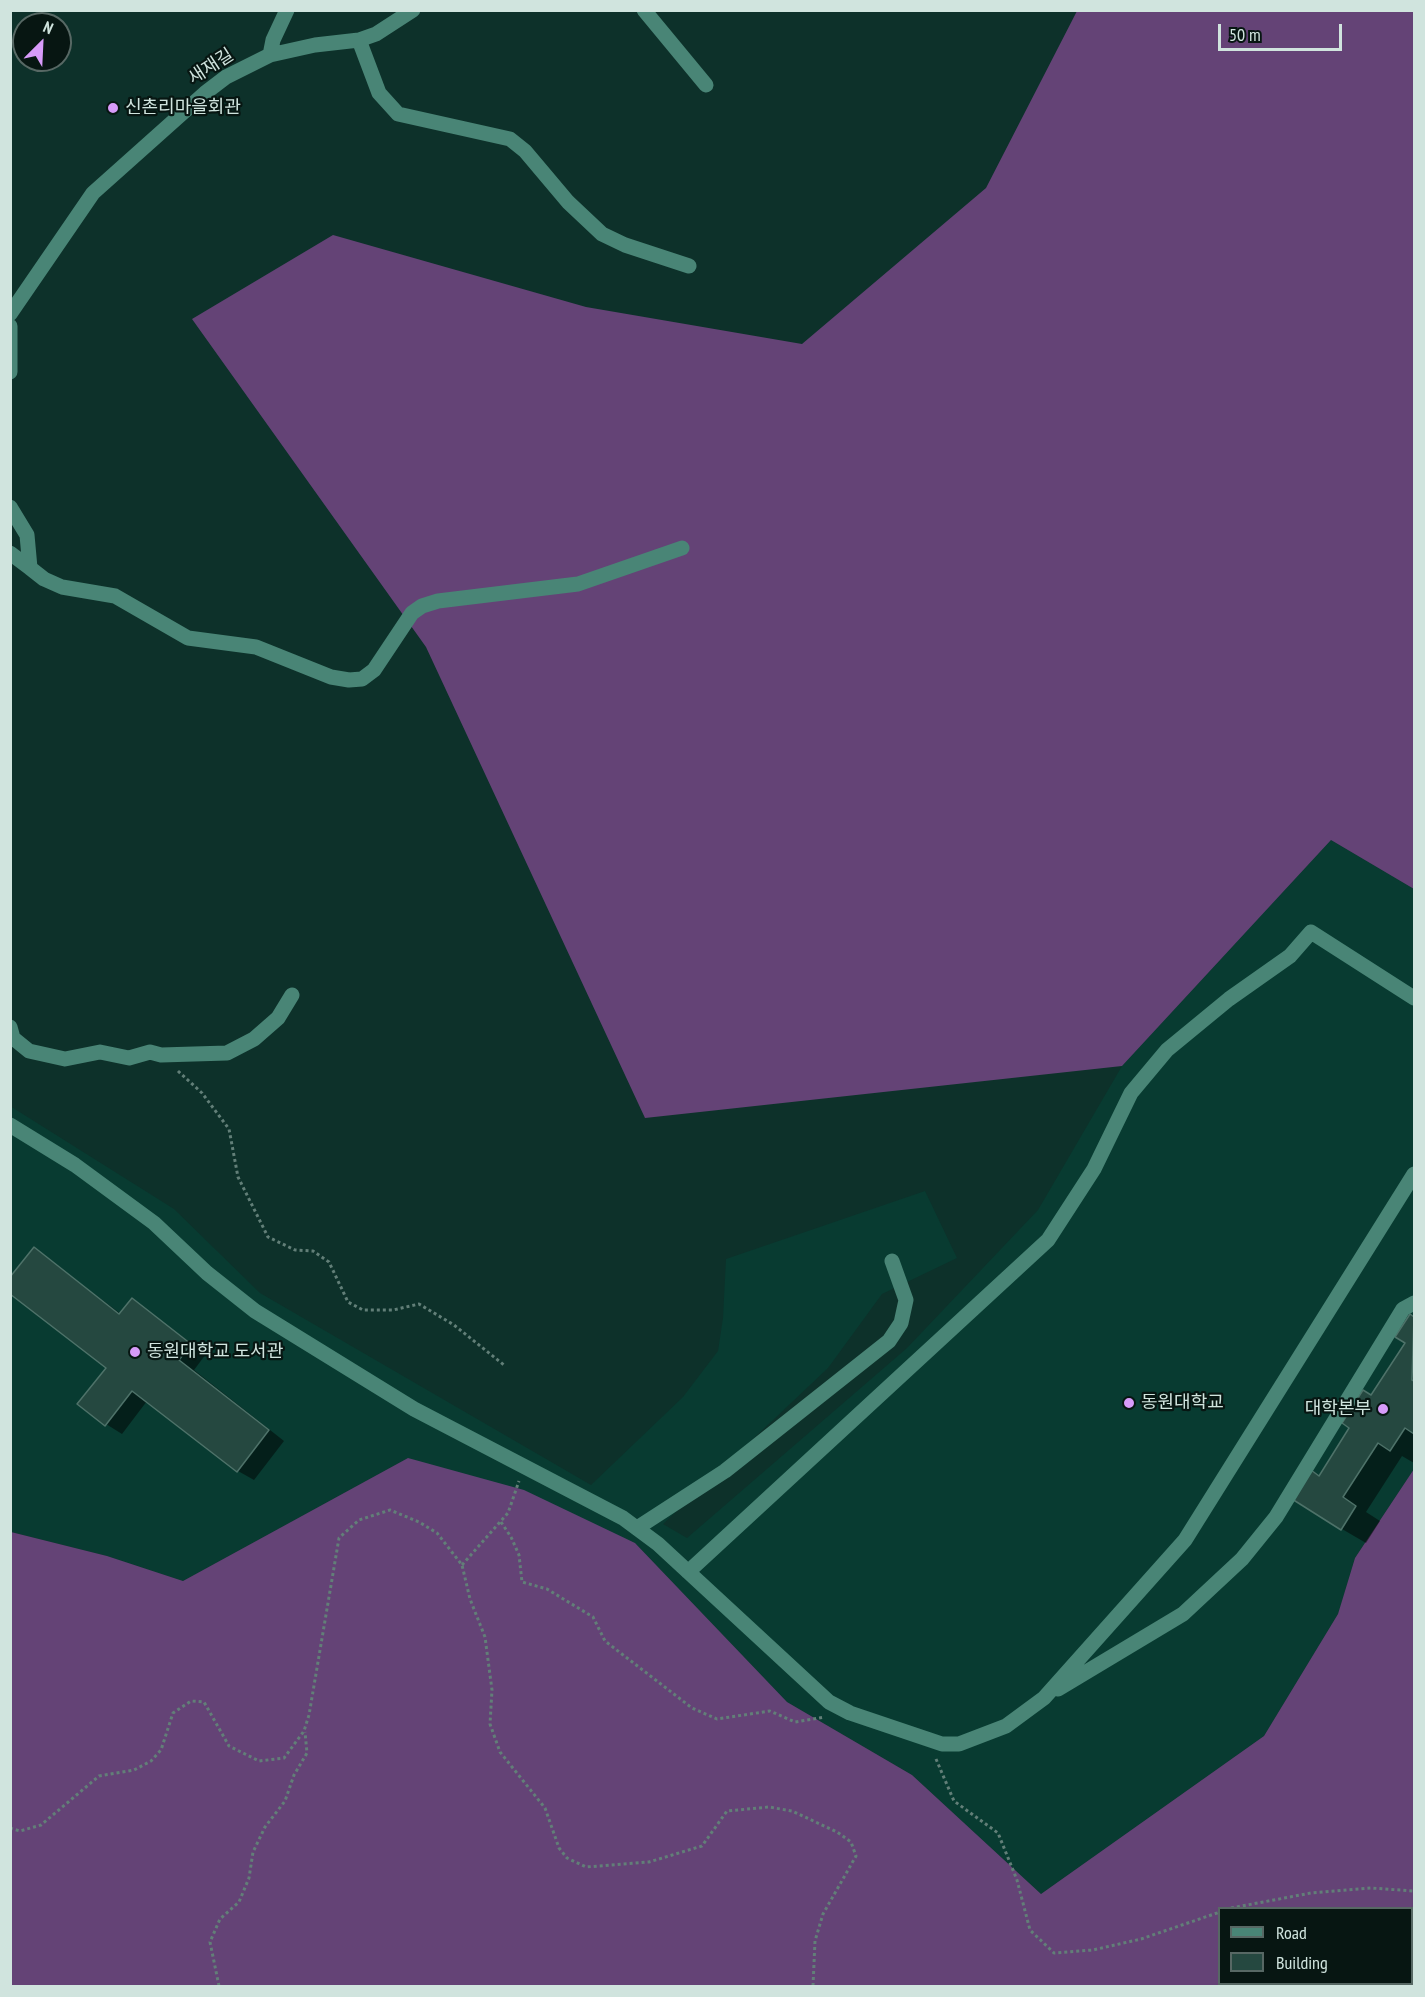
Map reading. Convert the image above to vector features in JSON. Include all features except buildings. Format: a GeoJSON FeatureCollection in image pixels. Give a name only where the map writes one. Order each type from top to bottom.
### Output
{"type":"FeatureCollection","features":[{"type":"Feature","properties":{"kind":"street"},"geometry":{"type":"LineString","coordinates":[[270,55],[273,40],[287,10]]}},
{"type":"Feature","properties":{"kind":"street","name":"새재길"},"geometry":{"type":"LineString","coordinates":[[10,314],[79,211],[109,176],[226,77],[270,55],[359,40],[376,34],[413,10]]}},
{"type":"Feature","properties":{"kind":"street"},"geometry":{"type":"LineString","coordinates":[[644,10],[706,85]]}},
{"type":"Feature","properties":{"kind":"street"},"geometry":{"type":"LineString","coordinates":[[359,40],[379,93],[398,114],[510,139],[525,151],[568,202],[602,234],[625,245],[689,266]]}},
{"type":"Feature","properties":{"kind":"street"},"geometry":{"type":"LineString","coordinates":[[10,326],[10,372]]}},
{"type":"Feature","properties":{"kind":"street"},"geometry":{"type":"LineString","coordinates":[[10,507],[27,535],[30,568]]}},
{"type":"Feature","properties":{"kind":"street"},"geometry":{"type":"LineString","coordinates":[[10,553],[44,579],[62,587],[116,596],[188,638],[256,647],[331,677],[349,680],[362,678],[374,670],[412,613],[422,606],[438,601],[578,584],[682,548]]}},
{"type":"Feature","properties":{"kind":"street"},"geometry":{"type":"LineString","coordinates":[[688,1572],[1048,1240],[1094,1169],[1131,1093],[1167,1050],[1229,999],[1290,956],[1311,932],[1414,998]]}},
{"type":"Feature","properties":{"kind":"street"},"geometry":{"type":"LineString","coordinates":[[10,1028],[13,1038],[29,1051],[65,1059],[100,1052],[129,1058],[150,1052],[161,1055],[227,1053],[254,1039],[278,1018],[292,995]]}},
{"type":"Feature","properties":{"kind":"street"},"geometry":{"type":"LineString","coordinates":[[10,1125],[75,1165],[154,1223],[207,1273],[255,1311],[414,1409],[623,1518],[688,1572],[798,1676],[829,1702],[850,1713],[942,1744],[959,1744],[1006,1726],[1044,1698],[1183,1614],[1242,1559],[1276,1517],[1403,1309],[1414,1303]]}},
{"type":"Feature","properties":{"kind":"street"},"geometry":{"type":"LineString","coordinates":[[1044,1698],[1185,1540],[1414,1174]]}},
{"type":"Feature","properties":{"kind":"street"},"geometry":{"type":"LineString","coordinates":[[637,1528],[726,1471],[889,1341],[901,1323],[906,1300],[892,1261]]}},
{"type":"Feature","properties":{"kind":"path"},"geometry":{"type":"LineString","coordinates":[[161,1055],[202,1093],[229,1129],[238,1177],[268,1237],[295,1250],[313,1251],[329,1262],[348,1302],[363,1310],[393,1310],[419,1304],[454,1325],[504,1365]]}},
{"type":"Feature","properties":{"kind":"path"},"geometry":{"type":"LineString","coordinates":[[462,1564],[508,1513],[524,1468]]}},
{"type":"Feature","properties":{"kind":"path"},"geometry":{"type":"LineString","coordinates":[[219,1986],[210,1942],[220,1918],[239,1902],[249,1878],[253,1852],[265,1827],[285,1801],[294,1775],[307,1753],[304,1731],[339,1538],[359,1520],[390,1510],[419,1522],[437,1533],[462,1564],[470,1599],[484,1637],[492,1690],[490,1724],[501,1752],[545,1808],[559,1848],[567,1858],[586,1867],[649,1862],[702,1846],[727,1811],[769,1807],[792,1811],[837,1832],[851,1842],[856,1856],[823,1914],[815,1941],[813,1986]]}},
{"type":"Feature","properties":{"kind":"path"},"geometry":{"type":"LineString","coordinates":[[501,1522],[519,1555],[522,1582],[548,1589],[593,1617],[605,1641],[692,1708],[717,1719],[770,1712],[795,1722],[850,1713]]}},
{"type":"Feature","properties":{"kind":"path"},"geometry":{"type":"LineString","coordinates":[[10,1828],[20,1831],[40,1826],[99,1776],[134,1770],[151,1761],[161,1750],[173,1713],[191,1701],[204,1702],[229,1746],[259,1761],[284,1758],[304,1731]]}},
{"type":"Feature","properties":{"kind":"path"},"geometry":{"type":"LineString","coordinates":[[928,1741],[954,1801],[998,1833],[1017,1880],[1030,1930],[1054,1953],[1093,1950],[1141,1939],[1218,1913]]}},
{"type":"Feature","properties":{"kind":"path"},"geometry":{"type":"LineString","coordinates":[[1236,1907],[1311,1893],[1371,1888],[1414,1891]]}},
{"type":"Feature","properties":{"kind":"shaded area"},"geometry":{"type":"Polygon","coordinates":[[[1077,11],[1414,11],[1414,889],[1331,840],[1122,1066],[645,1118],[426,647],[192,319],[333,235],[586,307],[802,344],[986,188],[1077,11]]]}},
{"type":"Feature","properties":{"kind":"shaded area","name":"동원대학교"},"geometry":{"type":"Polygon","coordinates":[[[1331,840],[1414,889],[1414,1469],[1355,1558],[1338,1614],[1264,1736],[1041,1894],[912,1775],[787,1702],[635,1543],[408,1458],[183,1581],[107,1556],[11,1532],[10,1106],[174,1209],[260,1293],[591,1485],[683,1397],[718,1351],[723,1318],[726,1259],[925,1191],[957,1258],[882,1294],[828,1368],[663,1524],[687,1538],[907,1348],[1038,1210],[1122,1066],[1331,840]]]}},
{"type":"Feature","properties":{"kind":"shaded area"},"geometry":{"type":"Polygon","coordinates":[[[408,1458],[524,1490],[635,1543],[787,1702],[912,1775],[1041,1894],[1264,1736],[1338,1614],[1355,1558],[1414,1469],[1414,1986],[11,1986],[11,1532],[107,1556],[183,1581],[408,1458]]]}},
{"type":"Feature","properties":{"kind":"place","name":"신촌리마을회관"},"geometry":{"type":"Point","coordinates":[113,108]}},
{"type":"Feature","properties":{"kind":"place","name":"동원대학교 도서관"},"geometry":{"type":"Point","coordinates":[135,1352]}},
{"type":"Feature","properties":{"kind":"place","name":"동원대학교"},"geometry":{"type":"Point","coordinates":[1129,1403]}},
{"type":"Feature","properties":{"kind":"place","name":"대학본부"},"geometry":{"type":"Point","coordinates":[1383,1409]}}]}
